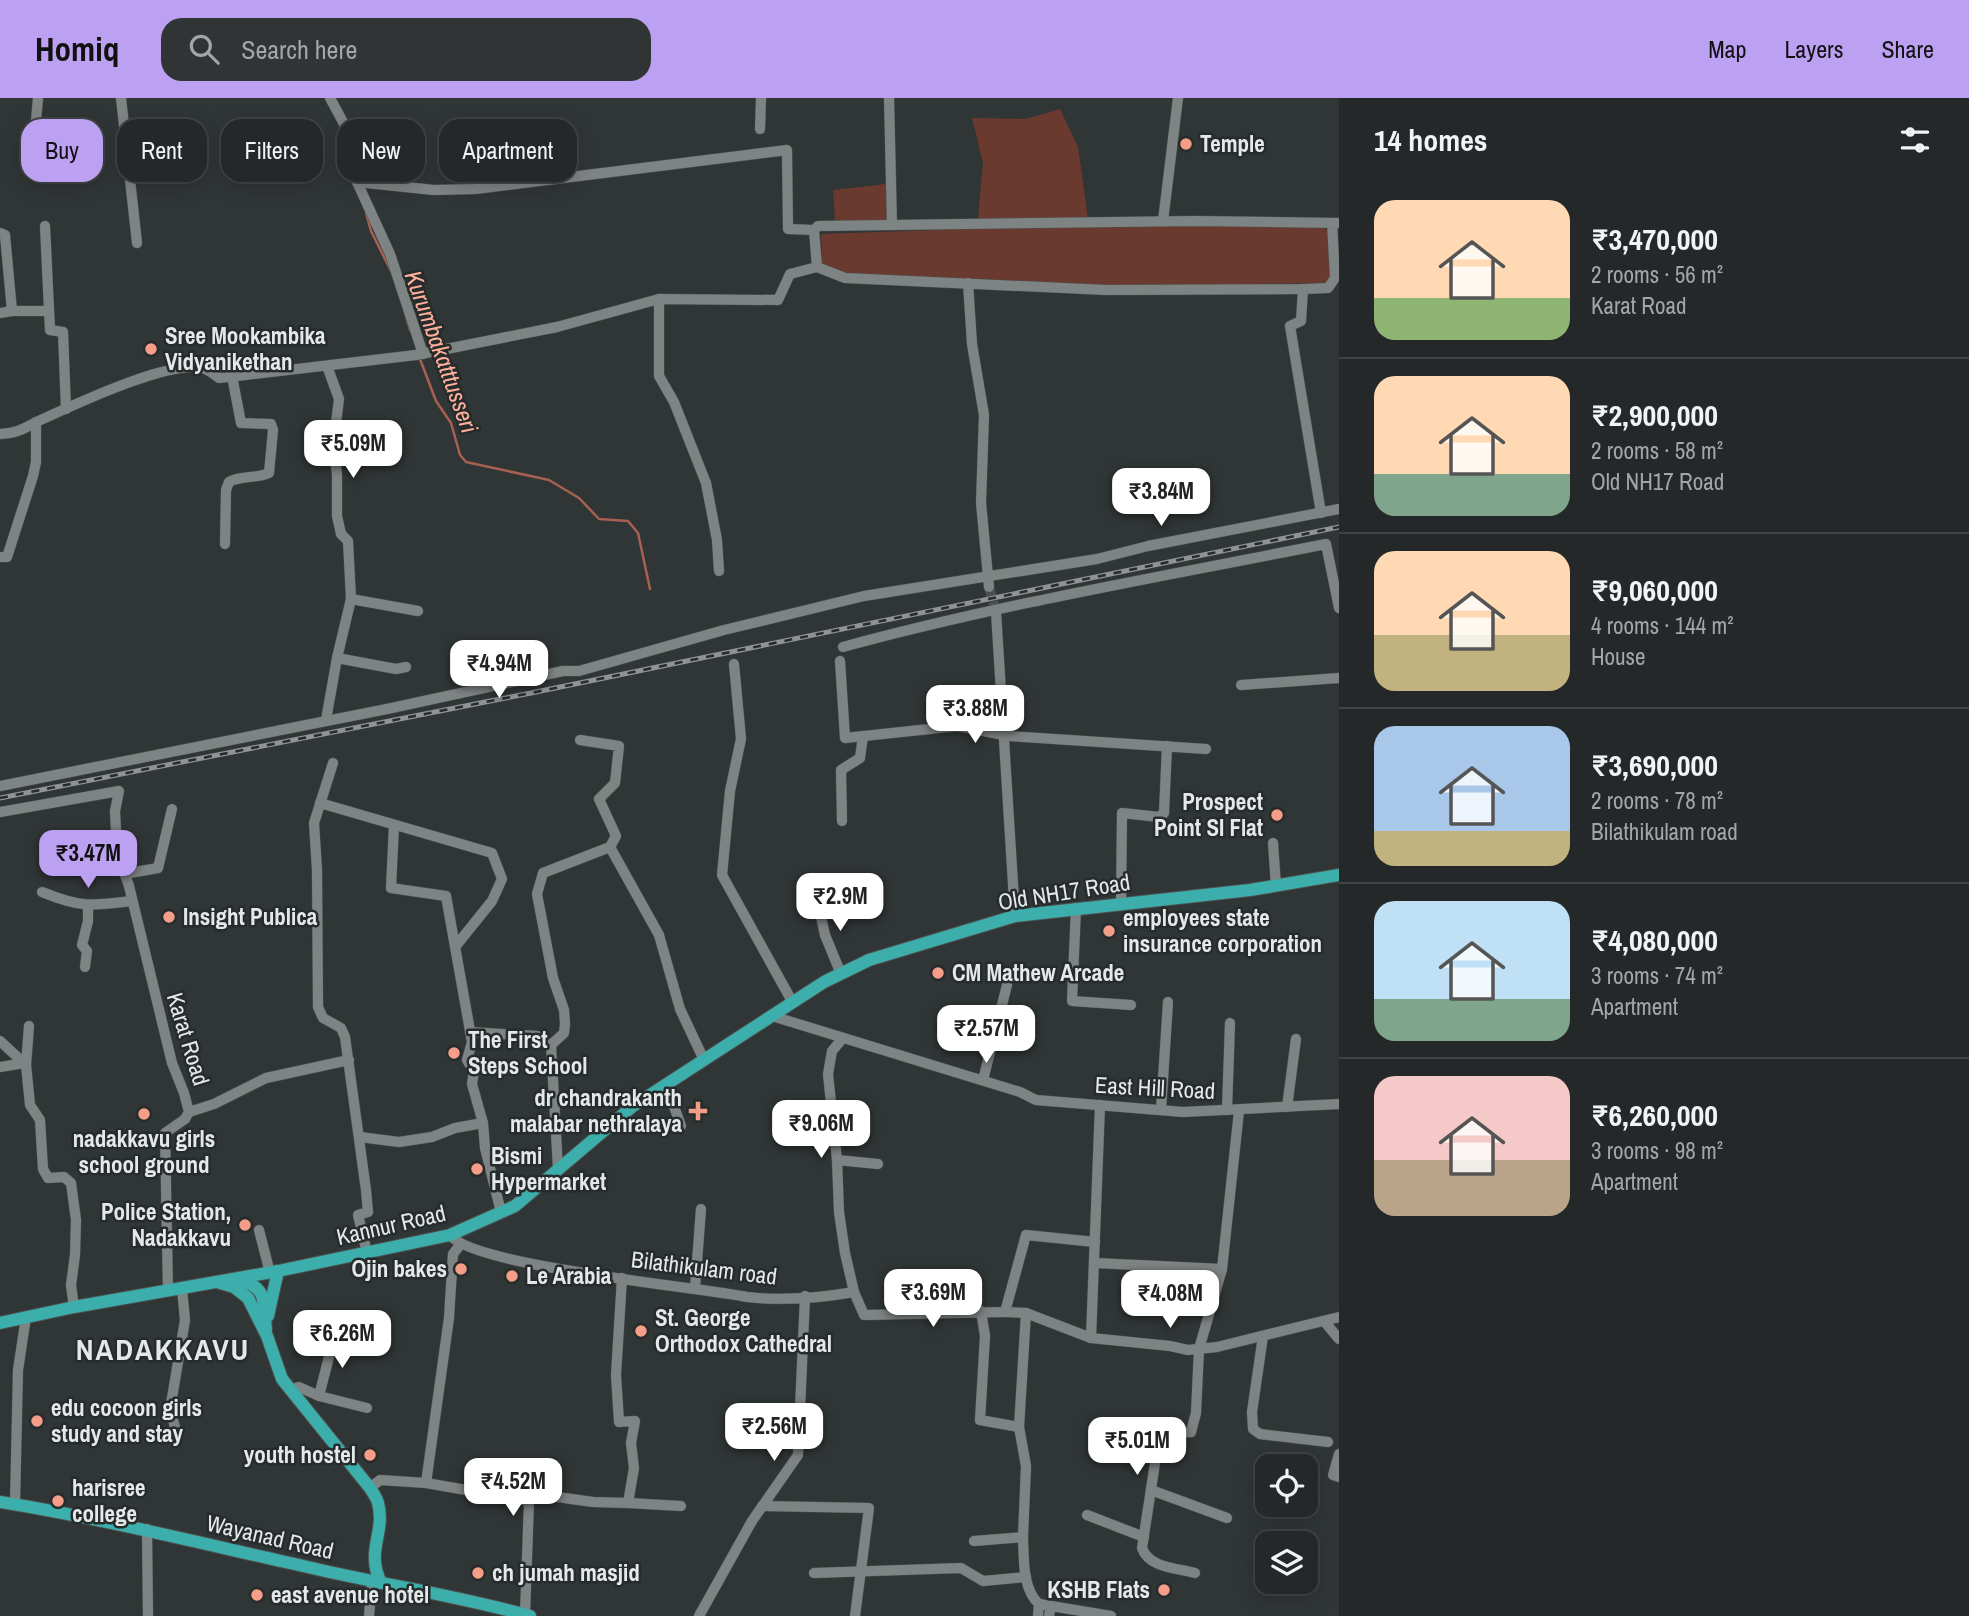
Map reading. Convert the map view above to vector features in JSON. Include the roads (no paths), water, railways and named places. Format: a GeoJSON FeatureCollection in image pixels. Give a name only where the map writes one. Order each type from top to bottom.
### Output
{"type":"FeatureCollection","features":[{"type":"Feature","properties":{"kind":"main road","name":"Old NH17 Road"},"geometry":{"type":"LineString","coordinates":[[772,1016],[824,982],[869,961],[1015,916],[1276,886],[1339,875]]}},
{"type":"Feature","properties":{"kind":"main road","name":"Kannur Road"},"geometry":{"type":"LineString","coordinates":[[0,1323],[74,1307],[274,1272],[450,1235],[515,1206],[634,1106],[772,1016]]}},
{"type":"Feature","properties":{"kind":"main road"},"geometry":{"type":"LineString","coordinates":[[267,1336],[274,1272]]}},
{"type":"Feature","properties":{"kind":"main road"},"geometry":{"type":"LineString","coordinates":[[225,1281],[252,1283],[260,1290],[267,1336],[282,1379],[370,1488],[378,1503],[380,1520],[373,1563],[376,1582]]}},
{"type":"Feature","properties":{"kind":"main road","name":"Wayanad Road"},"geometry":{"type":"LineString","coordinates":[[0,1502],[147,1529],[528,1615]]}},
{"type":"Feature","properties":{"kind":"main road"},"geometry":{"type":"LineString","coordinates":[[352,1577],[364,1574],[373,1563]]}},
{"type":"Feature","properties":{"kind":"street"},"geometry":{"type":"LineString","coordinates":[[37,119],[38,98]]}},
{"type":"Feature","properties":{"kind":"street"},"geometry":{"type":"LineString","coordinates":[[121,98],[137,243]]}},
{"type":"Feature","properties":{"kind":"street"},"geometry":{"type":"LineString","coordinates":[[330,98],[341,119]]}},
{"type":"Feature","properties":{"kind":"street"},"geometry":{"type":"LineString","coordinates":[[760,129],[761,98]]}},
{"type":"Feature","properties":{"kind":"street"},"geometry":{"type":"LineString","coordinates":[[890,98],[892,225]]}},
{"type":"Feature","properties":{"kind":"street"},"geometry":{"type":"LineString","coordinates":[[1163,222],[1178,98]]}},
{"type":"Feature","properties":{"kind":"street"},"geometry":{"type":"LineString","coordinates":[[0,434],[18,433],[36,422],[112,388],[172,369],[203,368],[219,378],[327,366],[423,354],[557,327],[659,299],[778,300],[790,274],[817,267],[845,278],[1107,290],[1328,288],[1335,278],[1335,223],[1163,222],[818,226],[814,230],[788,229],[787,150],[475,189],[434,190],[357,182]]}},
{"type":"Feature","properties":{"kind":"street"},"geometry":{"type":"LineString","coordinates":[[357,182],[390,254],[423,354]]}},
{"type":"Feature","properties":{"kind":"street"},"geometry":{"type":"LineString","coordinates":[[45,226],[50,330],[63,331],[66,409]]}},
{"type":"Feature","properties":{"kind":"street"},"geometry":{"type":"LineString","coordinates":[[814,230],[817,267]]}},
{"type":"Feature","properties":{"kind":"street"},"geometry":{"type":"LineString","coordinates":[[0,233],[5,235],[12,311]]}},
{"type":"Feature","properties":{"kind":"street"},"geometry":{"type":"LineString","coordinates":[[968,283],[972,344],[984,415],[981,503],[989,582]]}},
{"type":"Feature","properties":{"kind":"street"},"geometry":{"type":"LineString","coordinates":[[1303,289],[1301,321],[1290,326],[1321,513]]}},
{"type":"Feature","properties":{"kind":"street"},"geometry":{"type":"LineString","coordinates":[[659,299],[659,376],[674,402],[706,483],[718,540],[719,571]]}},
{"type":"Feature","properties":{"kind":"street"},"geometry":{"type":"LineString","coordinates":[[0,313],[48,311]]}},
{"type":"Feature","properties":{"kind":"street"},"geometry":{"type":"LineString","coordinates":[[326,720],[351,599],[348,541],[341,534],[337,516],[337,474],[333,447],[339,399],[327,366]]}},
{"type":"Feature","properties":{"kind":"street"},"geometry":{"type":"LineString","coordinates":[[225,544],[226,490],[229,482],[237,478],[259,477],[269,473],[273,430],[271,424],[241,423],[232,376]]}},
{"type":"Feature","properties":{"kind":"street"},"geometry":{"type":"LineString","coordinates":[[0,557],[7,557],[33,476],[36,462],[36,422]]}},
{"type":"Feature","properties":{"kind":"street"},"geometry":{"type":"LineString","coordinates":[[0,786],[563,671],[579,671],[724,630],[864,596],[989,582],[1148,546],[1339,509]]}},
{"type":"Feature","properties":{"kind":"street"},"geometry":{"type":"LineString","coordinates":[[843,648],[898,632],[1326,544],[1339,608]]}},
{"type":"Feature","properties":{"kind":"street"},"geometry":{"type":"LineString","coordinates":[[351,599],[418,611]]}},
{"type":"Feature","properties":{"kind":"street"},"geometry":{"type":"LineString","coordinates":[[996,612],[1015,916]]}},
{"type":"Feature","properties":{"kind":"street"},"geometry":{"type":"LineString","coordinates":[[337,657],[396,669],[406,667]]}},
{"type":"Feature","properties":{"kind":"street"},"geometry":{"type":"LineString","coordinates":[[840,661],[845,738],[958,726],[1004,735],[1206,749]]}},
{"type":"Feature","properties":{"kind":"street"},"geometry":{"type":"LineString","coordinates":[[734,664],[741,738],[730,791],[722,875],[793,1003]]}},
{"type":"Feature","properties":{"kind":"street"},"geometry":{"type":"LineString","coordinates":[[1241,685],[1339,678]]}},
{"type":"Feature","properties":{"kind":"street"},"geometry":{"type":"LineString","coordinates":[[842,821],[841,770],[860,758],[863,736]]}},
{"type":"Feature","properties":{"kind":"street"},"geometry":{"type":"LineString","coordinates":[[551,1045],[564,1033],[564,1010],[553,978],[537,894],[539,882],[543,873],[610,847],[616,836],[599,799],[615,783],[618,746],[580,740]]}},
{"type":"Feature","properties":{"kind":"street"},"geometry":{"type":"LineString","coordinates":[[1121,903],[1122,813],[1159,817],[1164,813],[1167,746]]}},
{"type":"Feature","properties":{"kind":"street"},"geometry":{"type":"LineString","coordinates":[[333,763],[314,823],[318,1007],[323,1018],[341,1028],[345,1037],[368,1212],[358,1215],[367,1253]]}},
{"type":"Feature","properties":{"kind":"street","name":"Karat Road"},"geometry":{"type":"LineString","coordinates":[[0,813],[119,791],[114,811],[117,852],[132,901],[172,1063],[189,1112],[186,1119],[164,1133],[175,1290]]}},
{"type":"Feature","properties":{"kind":"street"},"geometry":{"type":"LineString","coordinates":[[320,803],[492,853],[502,879],[492,901],[454,947]]}},
{"type":"Feature","properties":{"kind":"street"},"geometry":{"type":"LineString","coordinates":[[124,874],[158,868],[172,809]]}},
{"type":"Feature","properties":{"kind":"street"},"geometry":{"type":"LineString","coordinates":[[394,825],[391,888],[446,896],[472,1042],[467,1060],[474,1071],[472,1084],[483,1123],[485,1148],[501,1212]]}},
{"type":"Feature","properties":{"kind":"street"},"geometry":{"type":"LineString","coordinates":[[1273,843],[1276,886]]}},
{"type":"Feature","properties":{"kind":"street"},"geometry":{"type":"LineString","coordinates":[[610,847],[659,935],[680,1009],[704,1060]]}},
{"type":"Feature","properties":{"kind":"street"},"geometry":{"type":"LineString","coordinates":[[42,892],[76,905],[132,901]]}},
{"type":"Feature","properties":{"kind":"street"},"geometry":{"type":"LineString","coordinates":[[817,899],[824,935],[841,974]]}},
{"type":"Feature","properties":{"kind":"street"},"geometry":{"type":"LineString","coordinates":[[85,967],[88,951],[82,946],[88,921],[88,906]]}},
{"type":"Feature","properties":{"kind":"street"},"geometry":{"type":"LineString","coordinates":[[1076,908],[1072,1001],[1131,1005]]}},
{"type":"Feature","properties":{"kind":"street"},"geometry":{"type":"LineString","coordinates":[[983,1080],[1007,985]]}},
{"type":"Feature","properties":{"kind":"street"},"geometry":{"type":"LineString","coordinates":[[1161,1110],[1168,1002]]}},
{"type":"Feature","properties":{"kind":"street","name":"East Hill Road"},"geometry":{"type":"LineString","coordinates":[[772,1016],[983,1080],[1036,1100],[1200,1112],[1339,1104]]}},
{"type":"Feature","properties":{"kind":"street"},"geometry":{"type":"LineString","coordinates":[[1195,1573],[1153,1562],[1145,1556],[1142,1548],[1157,1450],[1163,1434],[1191,1432],[1196,1413],[1199,1349],[1222,1269],[1233,1111],[1230,1023]]}},
{"type":"Feature","properties":{"kind":"street"},"geometry":{"type":"LineString","coordinates":[[29,1026],[25,1064],[30,1105],[40,1121],[43,1169],[48,1178],[64,1177],[71,1183],[76,1220],[71,1285],[74,1307]]}},
{"type":"Feature","properties":{"kind":"street"},"geometry":{"type":"LineString","coordinates":[[470,1032],[537,1035],[551,1045]]}},
{"type":"Feature","properties":{"kind":"street"},"geometry":{"type":"LineString","coordinates":[[843,1038],[832,1051],[828,1073],[837,1160],[839,1212],[854,1292],[864,1315],[981,1311],[1026,1313],[1091,1338],[1188,1350],[1217,1347],[1339,1317]]}},
{"type":"Feature","properties":{"kind":"street"},"geometry":{"type":"LineString","coordinates":[[1287,1107],[1296,1039]]}},
{"type":"Feature","properties":{"kind":"street"},"geometry":{"type":"LineString","coordinates":[[0,1041],[25,1064]]}},
{"type":"Feature","properties":{"kind":"street"},"geometry":{"type":"LineString","coordinates":[[551,1045],[558,1169]]}},
{"type":"Feature","properties":{"kind":"street"},"geometry":{"type":"LineString","coordinates":[[189,1112],[214,1104],[266,1078],[349,1060]]}},
{"type":"Feature","properties":{"kind":"street"},"geometry":{"type":"LineString","coordinates":[[0,1067],[25,1064]]}},
{"type":"Feature","properties":{"kind":"street"},"geometry":{"type":"LineString","coordinates":[[666,1084],[681,1126]]}},
{"type":"Feature","properties":{"kind":"street"},"geometry":{"type":"LineString","coordinates":[[1091,1338],[1100,1105]]}},
{"type":"Feature","properties":{"kind":"street"},"geometry":{"type":"LineString","coordinates":[[360,1137],[400,1142],[432,1137],[455,1128],[483,1123]]}},
{"type":"Feature","properties":{"kind":"street"},"geometry":{"type":"LineString","coordinates":[[837,1160],[878,1164]]}},
{"type":"Feature","properties":{"kind":"street"},"geometry":{"type":"LineString","coordinates":[[695,1288],[701,1209]]}},
{"type":"Feature","properties":{"kind":"street"},"geometry":{"type":"LineString","coordinates":[[259,1230],[274,1272]]}},
{"type":"Feature","properties":{"kind":"street"},"geometry":{"type":"LineString","coordinates":[[426,1483],[449,1318],[453,1254],[460,1245],[450,1235]]}},
{"type":"Feature","properties":{"kind":"street"},"geometry":{"type":"LineString","coordinates":[[1005,1312],[1026,1235],[1095,1242]]}},
{"type":"Feature","properties":{"kind":"street","name":"Bilathikulam road"},"geometry":{"type":"LineString","coordinates":[[460,1245],[532,1264],[766,1299],[805,1296],[818,1298],[854,1292]]}},
{"type":"Feature","properties":{"kind":"street"},"geometry":{"type":"LineString","coordinates":[[1094,1263],[1222,1269]]}},
{"type":"Feature","properties":{"kind":"street"},"geometry":{"type":"LineString","coordinates":[[622,1278],[616,1374],[618,1422],[635,1421],[631,1443],[634,1468],[628,1503]]}},
{"type":"Feature","properties":{"kind":"street"},"geometry":{"type":"LineString","coordinates":[[174,1426],[170,1410],[185,1320],[175,1290]]}},
{"type":"Feature","properties":{"kind":"street"},"geometry":{"type":"LineString","coordinates":[[699,1616],[762,1506],[798,1455],[805,1296]]}},
{"type":"Feature","properties":{"kind":"street"},"geometry":{"type":"LineString","coordinates":[[981,1311],[985,1336],[980,1420],[1019,1427]]}},
{"type":"Feature","properties":{"kind":"street"},"geometry":{"type":"LineString","coordinates":[[1026,1313],[1019,1427],[1026,1466],[1023,1537],[1026,1577],[1035,1601],[1050,1611],[1111,1616]]}},
{"type":"Feature","properties":{"kind":"street"},"geometry":{"type":"LineString","coordinates":[[15,1504],[18,1370],[26,1317]]}},
{"type":"Feature","properties":{"kind":"street"},"geometry":{"type":"LineString","coordinates":[[1324,1321],[1339,1339]]}},
{"type":"Feature","properties":{"kind":"street"},"geometry":{"type":"LineString","coordinates":[[1263,1336],[1252,1412],[1253,1429],[1260,1434],[1328,1442]]}},
{"type":"Feature","properties":{"kind":"street"},"geometry":{"type":"LineString","coordinates":[[320,1396],[334,1337]]}},
{"type":"Feature","properties":{"kind":"street"},"geometry":{"type":"LineString","coordinates":[[291,1390],[299,1387],[320,1396],[367,1408]]}},
{"type":"Feature","properties":{"kind":"street"},"geometry":{"type":"LineString","coordinates":[[1339,1454],[1333,1475],[1339,1477]]}},
{"type":"Feature","properties":{"kind":"street"},"geometry":{"type":"LineString","coordinates":[[370,1488],[380,1480],[426,1483],[529,1501]]}},
{"type":"Feature","properties":{"kind":"street"},"geometry":{"type":"LineString","coordinates":[[1151,1490],[1227,1518]]}},
{"type":"Feature","properties":{"kind":"street"},"geometry":{"type":"LineString","coordinates":[[528,1615],[529,1501],[536,1494],[593,1502],[681,1506]]}},
{"type":"Feature","properties":{"kind":"street"},"geometry":{"type":"LineString","coordinates":[[762,1506],[869,1508],[855,1616]]}},
{"type":"Feature","properties":{"kind":"street"},"geometry":{"type":"LineString","coordinates":[[1087,1515],[1143,1536]]}},
{"type":"Feature","properties":{"kind":"street"},"geometry":{"type":"LineString","coordinates":[[147,1529],[148,1616]]}},
{"type":"Feature","properties":{"kind":"street"},"geometry":{"type":"LineString","coordinates":[[974,1541],[1023,1537]]}},
{"type":"Feature","properties":{"kind":"street"},"geometry":{"type":"LineString","coordinates":[[814,1573],[961,1568],[983,1581],[1026,1577]]}},
{"type":"Feature","properties":{"kind":"street"},"geometry":{"type":"LineString","coordinates":[[369,1616],[376,1582]]}},
{"type":"Feature","properties":{"kind":"street"},"geometry":{"type":"LineString","coordinates":[[1038,1616],[1039,1604]]}},
{"type":"Feature","properties":{"kind":"waterway","name":"Kurumbakatttusseri"},"geometry":{"type":"LineString","coordinates":[[366,213],[371,231],[391,271]]}},
{"type":"Feature","properties":{"kind":"waterway","name":"Kurumbakatttusseri"},"geometry":{"type":"LineString","coordinates":[[405,313],[410,330]]}},
{"type":"Feature","properties":{"kind":"waterway","name":"Kurumbakatttusseri"},"geometry":{"type":"LineString","coordinates":[[420,359],[436,401],[451,423],[460,455],[466,462],[549,480],[579,498],[599,519],[628,521],[638,533],[650,589]]}},
{"type":"Feature","properties":{"kind":"tunnel"},"geometry":{"type":"LineString","coordinates":[[989,587],[996,612]]}},
{"type":"Feature","properties":{"kind":"railway"},"geometry":{"type":"LineString","coordinates":[[0,798],[531,693],[1339,527]]}},
{"type":"Feature","properties":{"kind":"place","name":"Temple"},"geometry":{"type":"Point","coordinates":[1186,144]}},
{"type":"Feature","properties":{"kind":"place","name":"Sree Mookambika Vidyanikethan"},"geometry":{"type":"Point","coordinates":[151,349]}},
{"type":"Feature","properties":{"kind":"place","name":"Prospect Point SI Flat"},"geometry":{"type":"Point","coordinates":[1277,815]}},
{"type":"Feature","properties":{"kind":"place","name":"Insight Publica"},"geometry":{"type":"Point","coordinates":[169,917]}},
{"type":"Feature","properties":{"kind":"place","name":"employees state insurance corporation"},"geometry":{"type":"Point","coordinates":[1109,931]}},
{"type":"Feature","properties":{"kind":"place","name":"CM Mathew Arcade"},"geometry":{"type":"Point","coordinates":[938,973]}},
{"type":"Feature","properties":{"kind":"place","name":"The First Steps School"},"geometry":{"type":"Point","coordinates":[454,1053]}},
{"type":"Feature","properties":{"kind":"place","name":"dr chandrakanth malabar nethralaya"},"geometry":{"type":"Point","coordinates":[698,1111]}},
{"type":"Feature","properties":{"kind":"place","name":"nadakkavu girls school ground"},"geometry":{"type":"Point","coordinates":[144,1114]}},
{"type":"Feature","properties":{"kind":"place","name":"Bismi Hypermarket"},"geometry":{"type":"Point","coordinates":[477,1169]}},
{"type":"Feature","properties":{"kind":"place","name":"Police Station, Nadakkavu"},"geometry":{"type":"Point","coordinates":[245,1225]}},
{"type":"Feature","properties":{"kind":"place","name":"Ojin bakes"},"geometry":{"type":"Point","coordinates":[461,1269]}},
{"type":"Feature","properties":{"kind":"place","name":"Le Arabia"},"geometry":{"type":"Point","coordinates":[512,1276]}},
{"type":"Feature","properties":{"kind":"place","name":"St. George Orthodox Cathedral"},"geometry":{"type":"Point","coordinates":[641,1331]}},
{"type":"Feature","properties":{"kind":"place","name":"edu cocoon girls study and stay"},"geometry":{"type":"Point","coordinates":[37,1421]}},
{"type":"Feature","properties":{"kind":"place","name":"youth hostel"},"geometry":{"type":"Point","coordinates":[370,1455]}},
{"type":"Feature","properties":{"kind":"place","name":"harisree college"},"geometry":{"type":"Point","coordinates":[58,1501]}},
{"type":"Feature","properties":{"kind":"place","name":"ch jumah masjid"},"geometry":{"type":"Point","coordinates":[478,1573]}},
{"type":"Feature","properties":{"kind":"place","name":"KSHB Flats"},"geometry":{"type":"Point","coordinates":[1164,1590]}},
{"type":"Feature","properties":{"kind":"place","name":"east avenue hotel"},"geometry":{"type":"Point","coordinates":[257,1595]}},
{"type":"Feature","properties":{"kind":"district","name":"NADAKKAVU"},"geometry":{"type":"Point","coordinates":[163,1350]}}]}
